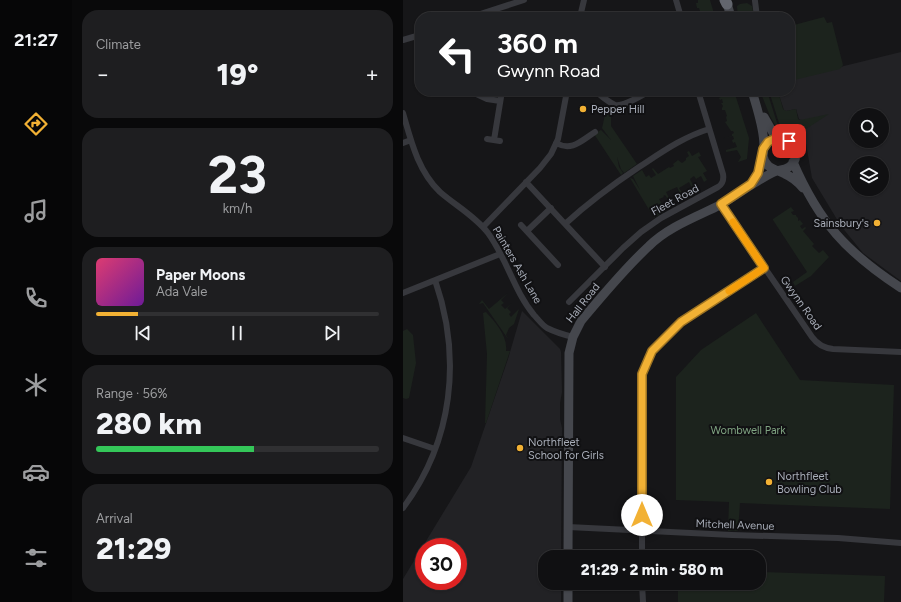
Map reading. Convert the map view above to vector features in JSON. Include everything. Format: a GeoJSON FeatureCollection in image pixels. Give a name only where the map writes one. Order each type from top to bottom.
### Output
{"type":"FeatureCollection","features":[{"type":"Feature","properties":{"kind":"street"},"geometry":{"type":"LineString","coordinates":[[486,12],[523,0]]}},
{"type":"Feature","properties":{"kind":"street"},"geometry":{"type":"LineString","coordinates":[[676,0],[680,12]]}},
{"type":"Feature","properties":{"kind":"street"},"geometry":{"type":"LineString","coordinates":[[580,12],[581,1]]}},
{"type":"Feature","properties":{"kind":"street"},"geometry":{"type":"LineString","coordinates":[[727,1],[730,12]]}},
{"type":"Feature","properties":{"kind":"street"},"geometry":{"type":"LineString","coordinates":[[727,1],[732,12]]}},
{"type":"Feature","properties":{"kind":"street"},"geometry":{"type":"LineString","coordinates":[[755,1],[756,12]]}},
{"type":"Feature","properties":{"kind":"street"},"geometry":{"type":"LineString","coordinates":[[403,40],[415,36]]}},
{"type":"Feature","properties":{"kind":"street"},"geometry":{"type":"LineString","coordinates":[[481,96],[487,99],[500,101]]}},
{"type":"Feature","properties":{"kind":"street"},"geometry":{"type":"LineString","coordinates":[[487,139],[497,140],[501,96]]}},
{"type":"Feature","properties":{"kind":"street"},"geometry":{"type":"LineString","coordinates":[[483,227],[548,159],[557,143],[566,96]]}},
{"type":"Feature","properties":{"kind":"street"},"geometry":{"type":"LineString","coordinates":[[601,96],[611,103],[618,105],[624,104],[640,96]]}},
{"type":"Feature","properties":{"kind":"street","name":"Fleet Road"},"geometry":{"type":"LineString","coordinates":[[569,302],[633,238],[645,229],[721,184],[724,179],[699,96]]}},
{"type":"Feature","properties":{"kind":"street","name":"Hall Road"},"geometry":{"type":"LineString","coordinates":[[751,184],[758,173],[763,153],[764,135],[753,96]]}},
{"type":"Feature","properties":{"kind":"street"},"geometry":{"type":"LineString","coordinates":[[758,96],[768,125],[780,138],[789,141],[794,147],[795,153],[793,162],[806,186],[807,192]]}},
{"type":"Feature","properties":{"kind":"street","name":"Painters Ash Lane"},"geometry":{"type":"LineString","coordinates":[[403,113],[418,161],[434,185],[483,227],[493,240],[521,296],[538,319],[547,328],[573,337]]}},
{"type":"Feature","properties":{"kind":"street"},"geometry":{"type":"LineString","coordinates":[[565,224],[599,194],[653,158],[687,137],[709,129]]}},
{"type":"Feature","properties":{"kind":"street"},"geometry":{"type":"LineString","coordinates":[[557,143],[567,147],[575,146],[595,132]]}},
{"type":"Feature","properties":{"kind":"street"},"geometry":{"type":"LineString","coordinates":[[780,138],[769,141],[763,153],[768,166],[793,179],[807,192],[826,223],[853,253],[871,268],[901,288]]}},
{"type":"Feature","properties":{"kind":"street"},"geometry":{"type":"LineString","coordinates":[[403,143],[411,140]]}},
{"type":"Feature","properties":{"kind":"street","name":"Hall Road"},"geometry":{"type":"LineString","coordinates":[[568,550],[569,353],[573,337],[581,321],[649,245],[668,231],[721,204],[751,184],[778,170],[787,168],[793,162]]}},
{"type":"Feature","properties":{"kind":"street"},"geometry":{"type":"LineString","coordinates":[[526,182],[605,266]]}},
{"type":"Feature","properties":{"kind":"street","name":"Gwynn Road"},"geometry":{"type":"LineString","coordinates":[[721,204],[812,337],[822,346],[837,349],[901,352]]}},
{"type":"Feature","properties":{"kind":"street"},"geometry":{"type":"LineString","coordinates":[[527,231],[551,208]]}},
{"type":"Feature","properties":{"kind":"street"},"geometry":{"type":"LineString","coordinates":[[521,225],[558,266]]}},
{"type":"Feature","properties":{"kind":"street"},"geometry":{"type":"LineString","coordinates":[[403,292],[500,254]]}},
{"type":"Feature","properties":{"kind":"street"},"geometry":{"type":"LineString","coordinates":[[642,550],[642,374],[652,351],[681,322],[764,268]]}},
{"type":"Feature","properties":{"kind":"street"},"geometry":{"type":"LineString","coordinates":[[403,508],[421,481],[435,450],[446,409],[449,389],[450,371],[448,330],[444,308],[435,280]]}},
{"type":"Feature","properties":{"kind":"street"},"geometry":{"type":"LineString","coordinates":[[403,438],[435,450]]}},
{"type":"Feature","properties":{"kind":"street","name":"Mitchell Avenue"},"geometry":{"type":"LineString","coordinates":[[568,527],[732,536],[838,538],[901,542]]}},
{"type":"Feature","properties":{"kind":"street"},"geometry":{"type":"LineString","coordinates":[[568,590],[568,602]]}},
{"type":"Feature","properties":{"kind":"street"},"geometry":{"type":"LineString","coordinates":[[642,590],[643,602]]}},
{"type":"Feature","properties":{"kind":"shaded area"},"geometry":{"type":"Polygon","coordinates":[[[901,52],[901,281],[863,253],[841,226],[812,178],[802,121],[799,119],[796,109],[784,110],[779,96],[795,96],[795,78],[901,52]]]}},
{"type":"Feature","properties":{"kind":"shaded area","name":"Northfleet School for Girls"},"geometry":{"type":"Polygon","coordinates":[[[522,311],[560,349],[561,352],[561,550],[538,550],[538,590],[561,590],[561,602],[403,602],[403,579],[415,559],[415,590],[467,590],[467,538],[428,538],[471,467],[508,359],[522,311]]]}},
{"type":"Feature","properties":{"kind":"green space"},"geometry":{"type":"Polygon","coordinates":[[[698,0],[710,0],[714,12],[698,12],[700,11],[699,8],[697,8],[696,3],[698,3],[698,0]]]}},
{"type":"Feature","properties":{"kind":"green space"},"geometry":{"type":"Polygon","coordinates":[[[747,3],[752,6],[753,12],[738,12],[737,6],[747,3]]]}},
{"type":"Feature","properties":{"kind":"green space"},"geometry":{"type":"Polygon","coordinates":[[[824,17],[827,23],[832,22],[843,65],[840,69],[795,80],[795,25],[824,17]]]}},
{"type":"Feature","properties":{"kind":"green space"},"geometry":{"type":"Polygon","coordinates":[[[722,96],[736,96],[749,138],[747,159],[738,162],[741,157],[737,150],[726,152],[726,150],[737,147],[735,142],[733,143],[733,136],[721,139],[732,136],[734,133],[725,122],[727,121],[727,116],[725,110],[722,110],[722,99],[720,100],[719,98],[722,96]]]}},
{"type":"Feature","properties":{"kind":"green space"},"geometry":{"type":"Polygon","coordinates":[[[762,96],[769,96],[778,126],[775,125],[762,96]]]}},
{"type":"Feature","properties":{"kind":"green space"},"geometry":{"type":"Polygon","coordinates":[[[771,96],[779,96],[783,109],[786,111],[796,109],[798,119],[800,120],[829,114],[800,133],[789,133],[779,123],[771,96]]]}},
{"type":"Feature","properties":{"kind":"green space"},"geometry":{"type":"Polygon","coordinates":[[[611,108],[611,126],[637,164],[624,173],[617,157],[619,167],[623,173],[621,175],[594,134],[601,130],[611,140],[602,128],[605,115],[611,108]]]}},
{"type":"Feature","properties":{"kind":"green space"},"geometry":{"type":"Polygon","coordinates":[[[689,151],[692,156],[699,152],[701,156],[698,157],[707,171],[703,173],[707,180],[704,182],[701,176],[696,179],[694,176],[690,179],[695,189],[693,190],[689,182],[679,188],[683,194],[681,196],[677,187],[666,192],[671,202],[665,195],[659,199],[666,211],[654,218],[630,178],[633,179],[640,190],[633,176],[642,170],[646,177],[649,175],[651,178],[656,175],[652,169],[653,168],[658,174],[669,167],[674,166],[673,164],[678,160],[682,163],[689,156],[687,152],[689,151]]]}},
{"type":"Feature","properties":{"kind":"green space"},"geometry":{"type":"Polygon","coordinates":[[[791,207],[794,211],[791,212],[793,215],[796,215],[798,221],[800,220],[803,224],[800,226],[802,229],[805,227],[806,228],[803,231],[814,244],[812,246],[819,253],[823,250],[829,257],[811,276],[795,286],[793,282],[807,272],[773,220],[791,207]]]}},
{"type":"Feature","properties":{"kind":"green space"},"geometry":{"type":"Polygon","coordinates":[[[508,293],[501,300],[504,303],[501,305],[505,309],[512,303],[507,308],[511,312],[509,314],[511,317],[519,309],[514,324],[509,328],[506,335],[509,340],[483,303],[479,304],[482,300],[489,309],[508,293]]]}},
{"type":"Feature","properties":{"kind":"green space"},"geometry":{"type":"Polygon","coordinates":[[[486,312],[503,335],[506,351],[510,351],[485,423],[487,354],[483,313],[486,312]]]}},
{"type":"Feature","properties":{"kind":"green space","name":"Wombwell Park"},"geometry":{"type":"Polygon","coordinates":[[[756,313],[800,380],[894,385],[890,509],[740,503],[738,531],[728,531],[729,502],[676,500],[676,377],[701,350],[756,313]]]}},
{"type":"Feature","properties":{"kind":"green space"},"geometry":{"type":"Polygon","coordinates":[[[407,329],[413,335],[416,363],[409,398],[406,399],[403,398],[403,331],[407,329]]]}},
{"type":"Feature","properties":{"kind":"green space"},"geometry":{"type":"Polygon","coordinates":[[[766,572],[885,576],[884,602],[678,602],[678,590],[766,590],[766,572]]]}},
{"type":"Feature","properties":{"kind":"slow traffic"},"geometry":{"type":"LineString","coordinates":[[729,291],[764,268],[733,222]]}},
{"type":"Feature","properties":{"kind":"place","name":"Pepper Hill"},"geometry":{"type":"Point","coordinates":[583,109]}},
{"type":"Feature","properties":{"kind":"place","name":"Sainsbury's"},"geometry":{"type":"Point","coordinates":[877,223]}},
{"type":"Feature","properties":{"kind":"place","name":"Northfleet School for Girls"},"geometry":{"type":"Point","coordinates":[520,448]}},
{"type":"Feature","properties":{"kind":"place","name":"Northfleet Bowling Club"},"geometry":{"type":"Point","coordinates":[769,482]}},
{"type":"Feature","properties":{"kind":"route"},"geometry":{"type":"LineString","coordinates":[[642,515],[642,374],[652,351],[681,322],[764,268],[721,204],[751,184],[758,173],[763,156],[763,149],[768,142],[776,138],[789,141]]}}]}
